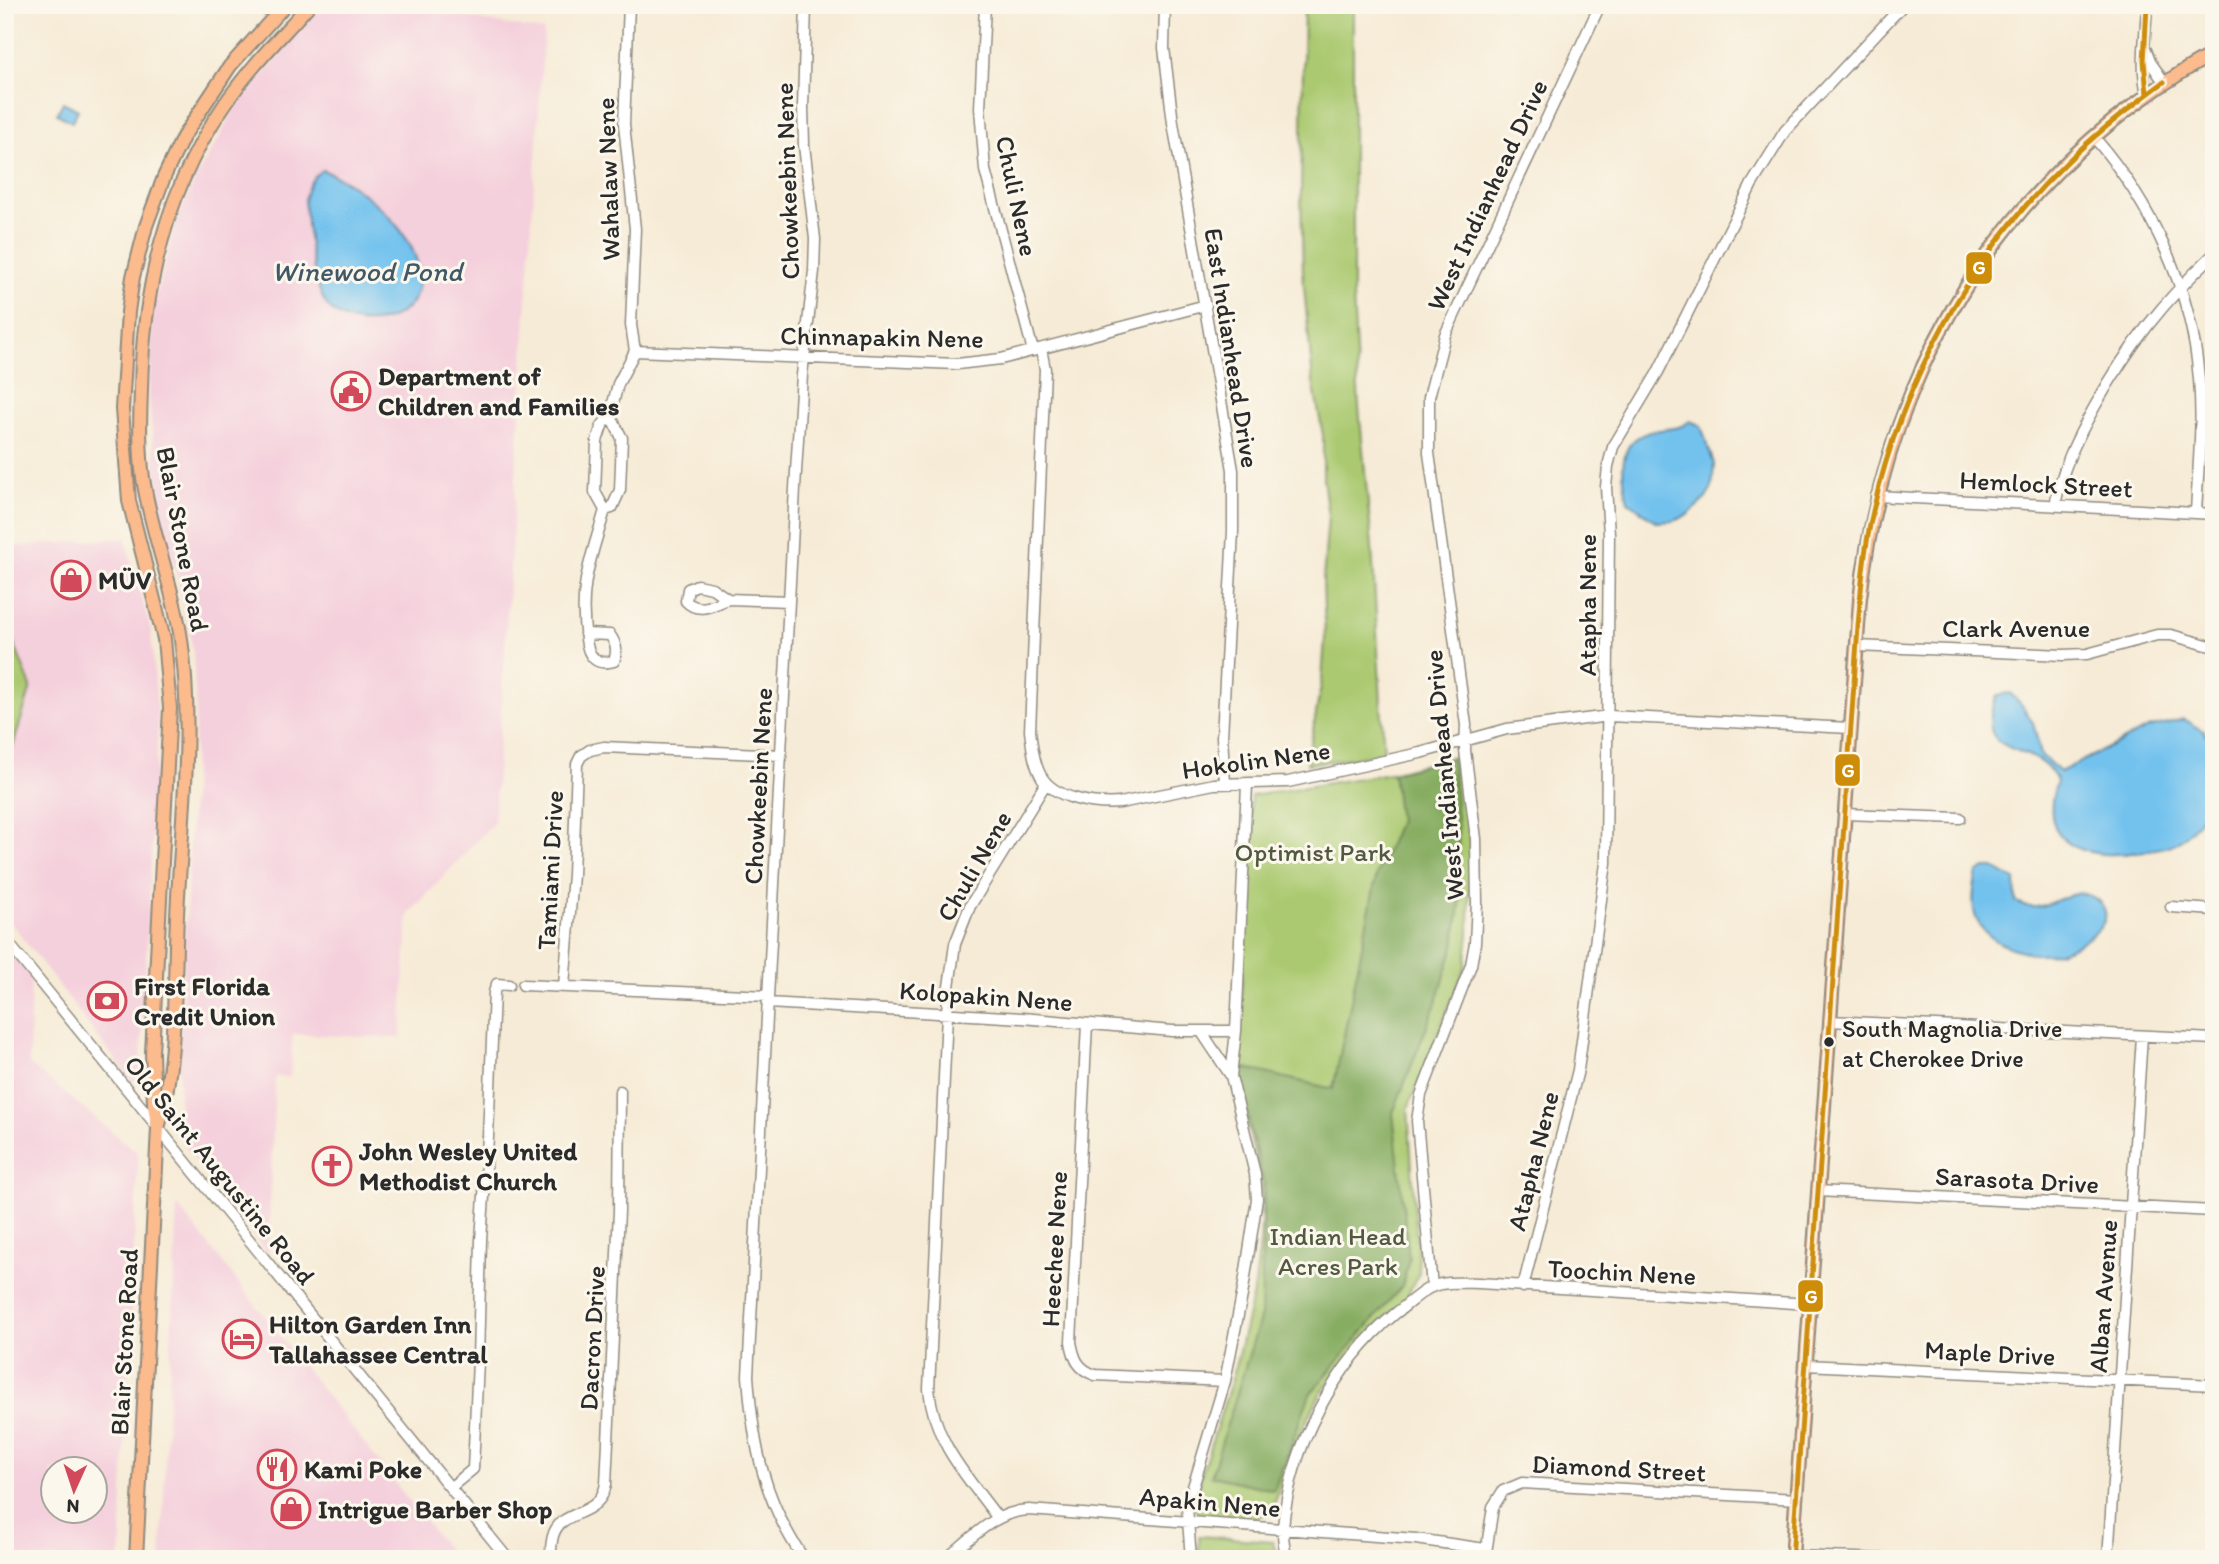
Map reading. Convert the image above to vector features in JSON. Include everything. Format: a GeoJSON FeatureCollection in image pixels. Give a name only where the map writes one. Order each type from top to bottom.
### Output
{"type":"FeatureCollection","features":[{"type":"Feature","properties":{"kind":"main road","name":"Blair Stone Road"},"geometry":{"type":"LineString","coordinates":[[136,1559],[158,1128],[152,1081],[170,708],[164,639],[129,501],[122,435],[123,369],[133,277],[146,226],[156,200],[186,133],[230,66],[285,5]]}},
{"type":"Feature","properties":{"kind":"main road","name":"Blair Stone Road"},"geometry":{"type":"LineString","coordinates":[[158,1128],[167,1092],[187,708],[181,636],[149,513],[143,476],[140,434],[141,357],[145,312],[167,218],[201,142],[250,70],[309,5]]}},
{"type":"Feature","properties":{"kind":"main road"},"geometry":{"type":"LineString","coordinates":[[1792,1557],[1856,646],[1864,560],[1887,455],[1917,377],[1940,330],[1989,253],[2034,195],[2094,137],[2147,94],[2214,53]]}},
{"type":"Feature","properties":{"kind":"main road"},"geometry":{"type":"LineString","coordinates":[[186,133],[201,142]]}},
{"type":"Feature","properties":{"kind":"main road"},"geometry":{"type":"LineString","coordinates":[[133,277],[151,281]]}},
{"type":"Feature","properties":{"kind":"main road"},"geometry":{"type":"LineString","coordinates":[[122,435],[140,434]]}},
{"type":"Feature","properties":{"kind":"main road"},"geometry":{"type":"LineString","coordinates":[[164,639],[181,636]]}},
{"type":"Feature","properties":{"kind":"main road"},"geometry":{"type":"LineString","coordinates":[[164,813],[182,815]]}},
{"type":"Feature","properties":{"kind":"main road"},"geometry":{"type":"LineString","coordinates":[[158,942],[176,943]]}},
{"type":"Feature","properties":{"kind":"main road"},"geometry":{"type":"LineString","coordinates":[[157,961],[174,962]]}},
{"type":"Feature","properties":{"kind":"street","name":"Wahalaw Nene"},"geometry":{"type":"LineString","coordinates":[[629,5],[624,124],[635,229],[631,325],[635,351]]}},
{"type":"Feature","properties":{"kind":"street","name":"Chowkeebin Nene"},"geometry":{"type":"LineString","coordinates":[[804,1559],[779,1518],[758,1460],[753,1436],[748,1376],[789,601],[815,239],[804,145],[806,5]]}},
{"type":"Feature","properties":{"kind":"street","name":"Chuli Nene"},"geometry":{"type":"LineString","coordinates":[[985,5],[981,108],[985,170],[1037,350],[1045,369],[1030,731],[1039,773],[1046,783],[970,906],[961,926],[951,966],[929,1389],[934,1423],[941,1438],[998,1517]]}},
{"type":"Feature","properties":{"kind":"street","name":"East Indianhead Drive"},"geometry":{"type":"LineString","coordinates":[[1165,5],[1164,48],[1173,123],[1233,470],[1233,531],[1222,737],[1225,783]]}},
{"type":"Feature","properties":{"kind":"street","name":"West Indianhead Drive"},"geometry":{"type":"LineString","coordinates":[[1432,1287],[1417,1121],[1421,1095],[1471,965],[1477,903],[1476,839],[1467,775],[1466,725],[1429,453],[1429,397],[1445,335],[1600,5]]}},
{"type":"Feature","properties":{"kind":"street","name":"Atapha Nene"},"geometry":{"type":"LineString","coordinates":[[1523,1287],[1583,1046],[1606,863],[1609,534],[1606,487],[1613,447],[1658,372],[1752,184],[1785,131],[1903,5]]}},
{"type":"Feature","properties":{"kind":"street"},"geometry":{"type":"LineString","coordinates":[[2147,5],[2142,62],[2147,94]]}},
{"type":"Feature","properties":{"kind":"street"},"geometry":{"type":"LineString","coordinates":[[2145,49],[2164,82]]}},
{"type":"Feature","properties":{"kind":"street"},"geometry":{"type":"LineString","coordinates":[[2094,137],[2119,166],[2154,224],[2181,285],[2199,377],[2201,424],[2196,513]]}},
{"type":"Feature","properties":{"kind":"street"},"geometry":{"type":"LineString","coordinates":[[2055,506],[2065,467],[2083,426],[2118,364],[2146,324],[2214,254]]}},
{"type":"Feature","properties":{"kind":"street","name":"Chinnapakin Nene"},"geometry":{"type":"LineString","coordinates":[[635,351],[957,364],[1001,359],[1206,305]]}},
{"type":"Feature","properties":{"kind":"street"},"geometry":{"type":"LineString","coordinates":[[585,634],[582,609],[584,585],[605,510],[595,492],[597,441],[602,426],[610,415],[618,384],[635,351]]}},
{"type":"Feature","properties":{"kind":"street"},"geometry":{"type":"LineString","coordinates":[[605,510],[612,508],[618,499],[622,438],[610,415]]}},
{"type":"Feature","properties":{"kind":"street","name":"Hemlock Street"},"geometry":{"type":"LineString","coordinates":[[1876,496],[2214,514]]}},
{"type":"Feature","properties":{"kind":"street"},"geometry":{"type":"LineString","coordinates":[[728,599],[789,601]]}},
{"type":"Feature","properties":{"kind":"street","name":"Clark Avenue"},"geometry":{"type":"LineString","coordinates":[[1856,646],[2063,655],[2087,654],[2148,636],[2171,635],[2214,647]]}},
{"type":"Feature","properties":{"kind":"street","name":"Hokolin Nene"},"geometry":{"type":"LineString","coordinates":[[1046,783],[1073,798],[1104,804],[1225,783],[1287,782],[1420,753],[1507,729],[1609,716],[1850,728]]}},
{"type":"Feature","properties":{"kind":"street","name":"Tamiami Drive"},"geometry":{"type":"LineString","coordinates":[[564,986],[573,875],[575,783],[577,764],[581,756],[590,750],[604,747],[781,755]]}},
{"type":"Feature","properties":{"kind":"street"},"geometry":{"type":"LineString","coordinates":[[1231,1076],[1236,1031],[1247,784]]}},
{"type":"Feature","properties":{"kind":"street"},"geometry":{"type":"LineString","coordinates":[[1844,814],[1960,818]]}},
{"type":"Feature","properties":{"kind":"street"},"geometry":{"type":"LineString","coordinates":[[2171,907],[2214,910]]}},
{"type":"Feature","properties":{"kind":"street","name":"Old Saint Augustine Road"},"geometry":{"type":"LineString","coordinates":[[5,939],[509,1559]]}},
{"type":"Feature","properties":{"kind":"street"},"geometry":{"type":"LineString","coordinates":[[451,1487],[472,1469],[494,992],[497,985],[509,985]]}},
{"type":"Feature","properties":{"kind":"street","name":"Kolopakin Nene"},"geometry":{"type":"LineString","coordinates":[[523,985],[768,999],[947,1015],[1236,1031]]}},
{"type":"Feature","properties":{"kind":"street"},"geometry":{"type":"LineString","coordinates":[[1829,1021],[2214,1039]]}},
{"type":"Feature","properties":{"kind":"street","name":"Heechee Nene"},"geometry":{"type":"LineString","coordinates":[[1087,1024],[1070,1342],[1073,1356],[1086,1372],[1102,1376],[1226,1381]]}},
{"type":"Feature","properties":{"kind":"street"},"geometry":{"type":"LineString","coordinates":[[1191,1559],[1187,1507],[1226,1381],[1246,1277],[1257,1199],[1255,1174],[1231,1076],[1201,1031]]}},
{"type":"Feature","properties":{"kind":"street","name":"Alban Avenue"},"geometry":{"type":"LineString","coordinates":[[2108,1559],[2143,1036]]}},
{"type":"Feature","properties":{"kind":"street","name":"Dacron Drive"},"geometry":{"type":"LineString","coordinates":[[550,1559],[553,1535],[559,1525],[565,1519],[596,1505],[606,1485],[619,1210],[620,1091]]}},
{"type":"Feature","properties":{"kind":"street","name":"Sarasota Drive"},"geometry":{"type":"LineString","coordinates":[[1817,1191],[2214,1211]]}},
{"type":"Feature","properties":{"kind":"street","name":"Toochin Nene"},"geometry":{"type":"LineString","coordinates":[[1432,1287],[1451,1283],[1810,1304]]}},
{"type":"Feature","properties":{"kind":"street"},"geometry":{"type":"LineString","coordinates":[[1286,1559],[1283,1529],[1296,1460],[1307,1431],[1350,1360],[1378,1328],[1432,1287]]}},
{"type":"Feature","properties":{"kind":"street","name":"Maple Drive"},"geometry":{"type":"LineString","coordinates":[[1806,1365],[2214,1385]]}},
{"type":"Feature","properties":{"kind":"street","name":"Diamond Street"},"geometry":{"type":"LineString","coordinates":[[1485,1554],[1493,1507],[1503,1491],[1522,1483],[1797,1499]]}},
{"type":"Feature","properties":{"kind":"street","name":"Apakin Nene"},"geometry":{"type":"LineString","coordinates":[[946,1559],[998,1517],[1018,1510],[1416,1539],[1485,1554]]}},
{"type":"Feature","properties":{"kind":"street"},"geometry":{"type":"LineString","coordinates":[[1792,1557],[1885,1559]]}},
{"type":"Feature","properties":{"kind":"shaded area"},"geometry":{"type":"Polygon","coordinates":[[[321,5],[395,5],[544,31],[494,822],[408,915],[401,1038],[293,1034],[290,1077],[275,1077],[268,1255],[185,1146],[179,1133],[179,1070],[196,708],[193,650],[162,520],[149,398],[153,307],[174,227],[195,178],[235,108],[321,5]]]}},
{"type":"Feature","properties":{"kind":"shaded area"},"geometry":{"type":"Polygon","coordinates":[[[125,538],[151,631],[158,726],[140,1078],[132,1082],[5,918],[5,752],[12,749],[9,631],[5,614],[5,547],[125,538]]]}},
{"type":"Feature","properties":{"kind":"shaded area"},"geometry":{"type":"Polygon","coordinates":[[[5,948],[8,948],[31,975],[29,1064],[138,1153],[120,1559],[5,1559],[5,948]]]}},
{"type":"Feature","properties":{"kind":"shaded area"},"geometry":{"type":"Polygon","coordinates":[[[177,1205],[455,1559],[161,1559],[177,1205]]]}},
{"type":"Feature","properties":{"kind":"green space"},"geometry":{"type":"Polygon","coordinates":[[[1304,5],[1353,5],[1353,296],[1384,754],[1307,764],[1322,680],[1325,638],[1323,581],[1328,516],[1323,478],[1323,435],[1313,382],[1303,276],[1301,195],[1304,5]]]}},
{"type":"Feature","properties":{"kind":"green space"},"geometry":{"type":"Polygon","coordinates":[[[5,614],[31,687],[12,749],[5,752],[5,614]]]}},
{"type":"Feature","properties":{"kind":"green space","name":"Indian Head Acres Park"},"geometry":{"type":"Polygon","coordinates":[[[1462,756],[1470,839],[1469,934],[1465,968],[1408,1108],[1419,1273],[1406,1298],[1359,1343],[1321,1393],[1292,1450],[1272,1512],[1253,1519],[1201,1516],[1194,1507],[1201,1475],[1233,1376],[1255,1285],[1260,1243],[1262,1199],[1259,1177],[1237,1081],[1251,796],[1390,773],[1462,756]]]}},
{"type":"Feature","properties":{"kind":"green space","name":"Indian Head Acres Park"},"geometry":{"type":"Polygon","coordinates":[[[1452,757],[1460,906],[1454,946],[1438,998],[1393,1113],[1409,1259],[1402,1286],[1310,1394],[1274,1490],[1211,1476],[1261,1316],[1264,1184],[1239,1081],[1240,1067],[1333,1089],[1377,873],[1399,821],[1393,773],[1452,757]]]}},
{"type":"Feature","properties":{"kind":"green space"},"geometry":{"type":"Polygon","coordinates":[[[1199,1536],[1273,1541],[1277,1559],[1199,1559],[1199,1536]]]}},
{"type":"Feature","properties":{"kind":"water"},"geometry":{"type":"Polygon","coordinates":[[[63,102],[78,110],[72,122],[57,114],[63,102]]]}},
{"type":"Feature","properties":{"kind":"water","name":"Winewood Pond"},"geometry":{"type":"Polygon","coordinates":[[[322,170],[338,177],[375,203],[392,220],[416,258],[419,278],[415,297],[398,315],[373,322],[347,319],[327,305],[322,296],[311,255],[304,201],[310,183],[322,170]]]}},
{"type":"Feature","properties":{"kind":"water"},"geometry":{"type":"Polygon","coordinates":[[[1690,421],[1701,426],[1714,464],[1712,488],[1706,498],[1688,515],[1674,521],[1656,522],[1628,501],[1623,472],[1626,453],[1630,444],[1647,433],[1680,427],[1690,421]]]}},
{"type":"Feature","properties":{"kind":"water"},"geometry":{"type":"Polygon","coordinates":[[[2010,693],[2022,705],[2033,723],[2041,755],[2060,772],[2148,728],[2184,719],[2204,731],[2214,749],[2214,779],[2210,786],[2209,808],[2185,836],[2162,848],[2100,854],[2070,844],[2059,834],[2053,820],[2052,803],[2057,781],[2047,767],[1998,740],[1992,731],[1991,716],[1997,695],[2010,693]]]}},
{"type":"Feature","properties":{"kind":"water"},"geometry":{"type":"Polygon","coordinates":[[[1985,868],[1994,868],[2015,880],[2016,902],[2038,907],[2068,896],[2087,895],[2097,900],[2104,909],[2105,919],[2091,936],[2068,949],[2056,952],[2035,953],[2000,943],[1978,922],[1973,904],[1977,873],[1985,868]]]}},
{"type":"Feature","properties":{"kind":"transit line","name":"G"},"geometry":{"type":"LineString","coordinates":[[2147,5],[2144,61],[2147,94]]}},
{"type":"Feature","properties":{"kind":"transit line","name":"G"},"geometry":{"type":"LineString","coordinates":[[1792,1559],[1858,627],[1865,554],[1873,511],[1902,415],[1921,369],[1970,280],[1999,238],[2031,199],[2066,163],[2089,141],[2164,82]]}},
{"type":"Feature","properties":{"kind":"place","name":"Department of Children and Families"},"geometry":{"type":"Point","coordinates":[351,391]}},
{"type":"Feature","properties":{"kind":"place","name":"MÜV"},"geometry":{"type":"Point","coordinates":[71,580]}},
{"type":"Feature","properties":{"kind":"place","name":"First Florida Credit Union"},"geometry":{"type":"Point","coordinates":[107,1001]}},
{"type":"Feature","properties":{"kind":"place","name":"South Magnolia Drive at Cherokee Drive"},"geometry":{"type":"Point","coordinates":[1829,1042]}},
{"type":"Feature","properties":{"kind":"place","name":"John Wesley United Methodist Church"},"geometry":{"type":"Point","coordinates":[332,1166]}},
{"type":"Feature","properties":{"kind":"place","name":"Hilton Garden Inn Tallahassee Central"},"geometry":{"type":"Point","coordinates":[242,1339]}},
{"type":"Feature","properties":{"kind":"place","name":"Kami Poke"},"geometry":{"type":"Point","coordinates":[277,1469]}},
{"type":"Feature","properties":{"kind":"place","name":"Intrigue Barber Shop"},"geometry":{"type":"Point","coordinates":[291,1509]}},
{"type":"Feature","properties":{"kind":"park label","name":"Optimist Park"},"geometry":{"type":"Point","coordinates":[1313,852]}}]}
